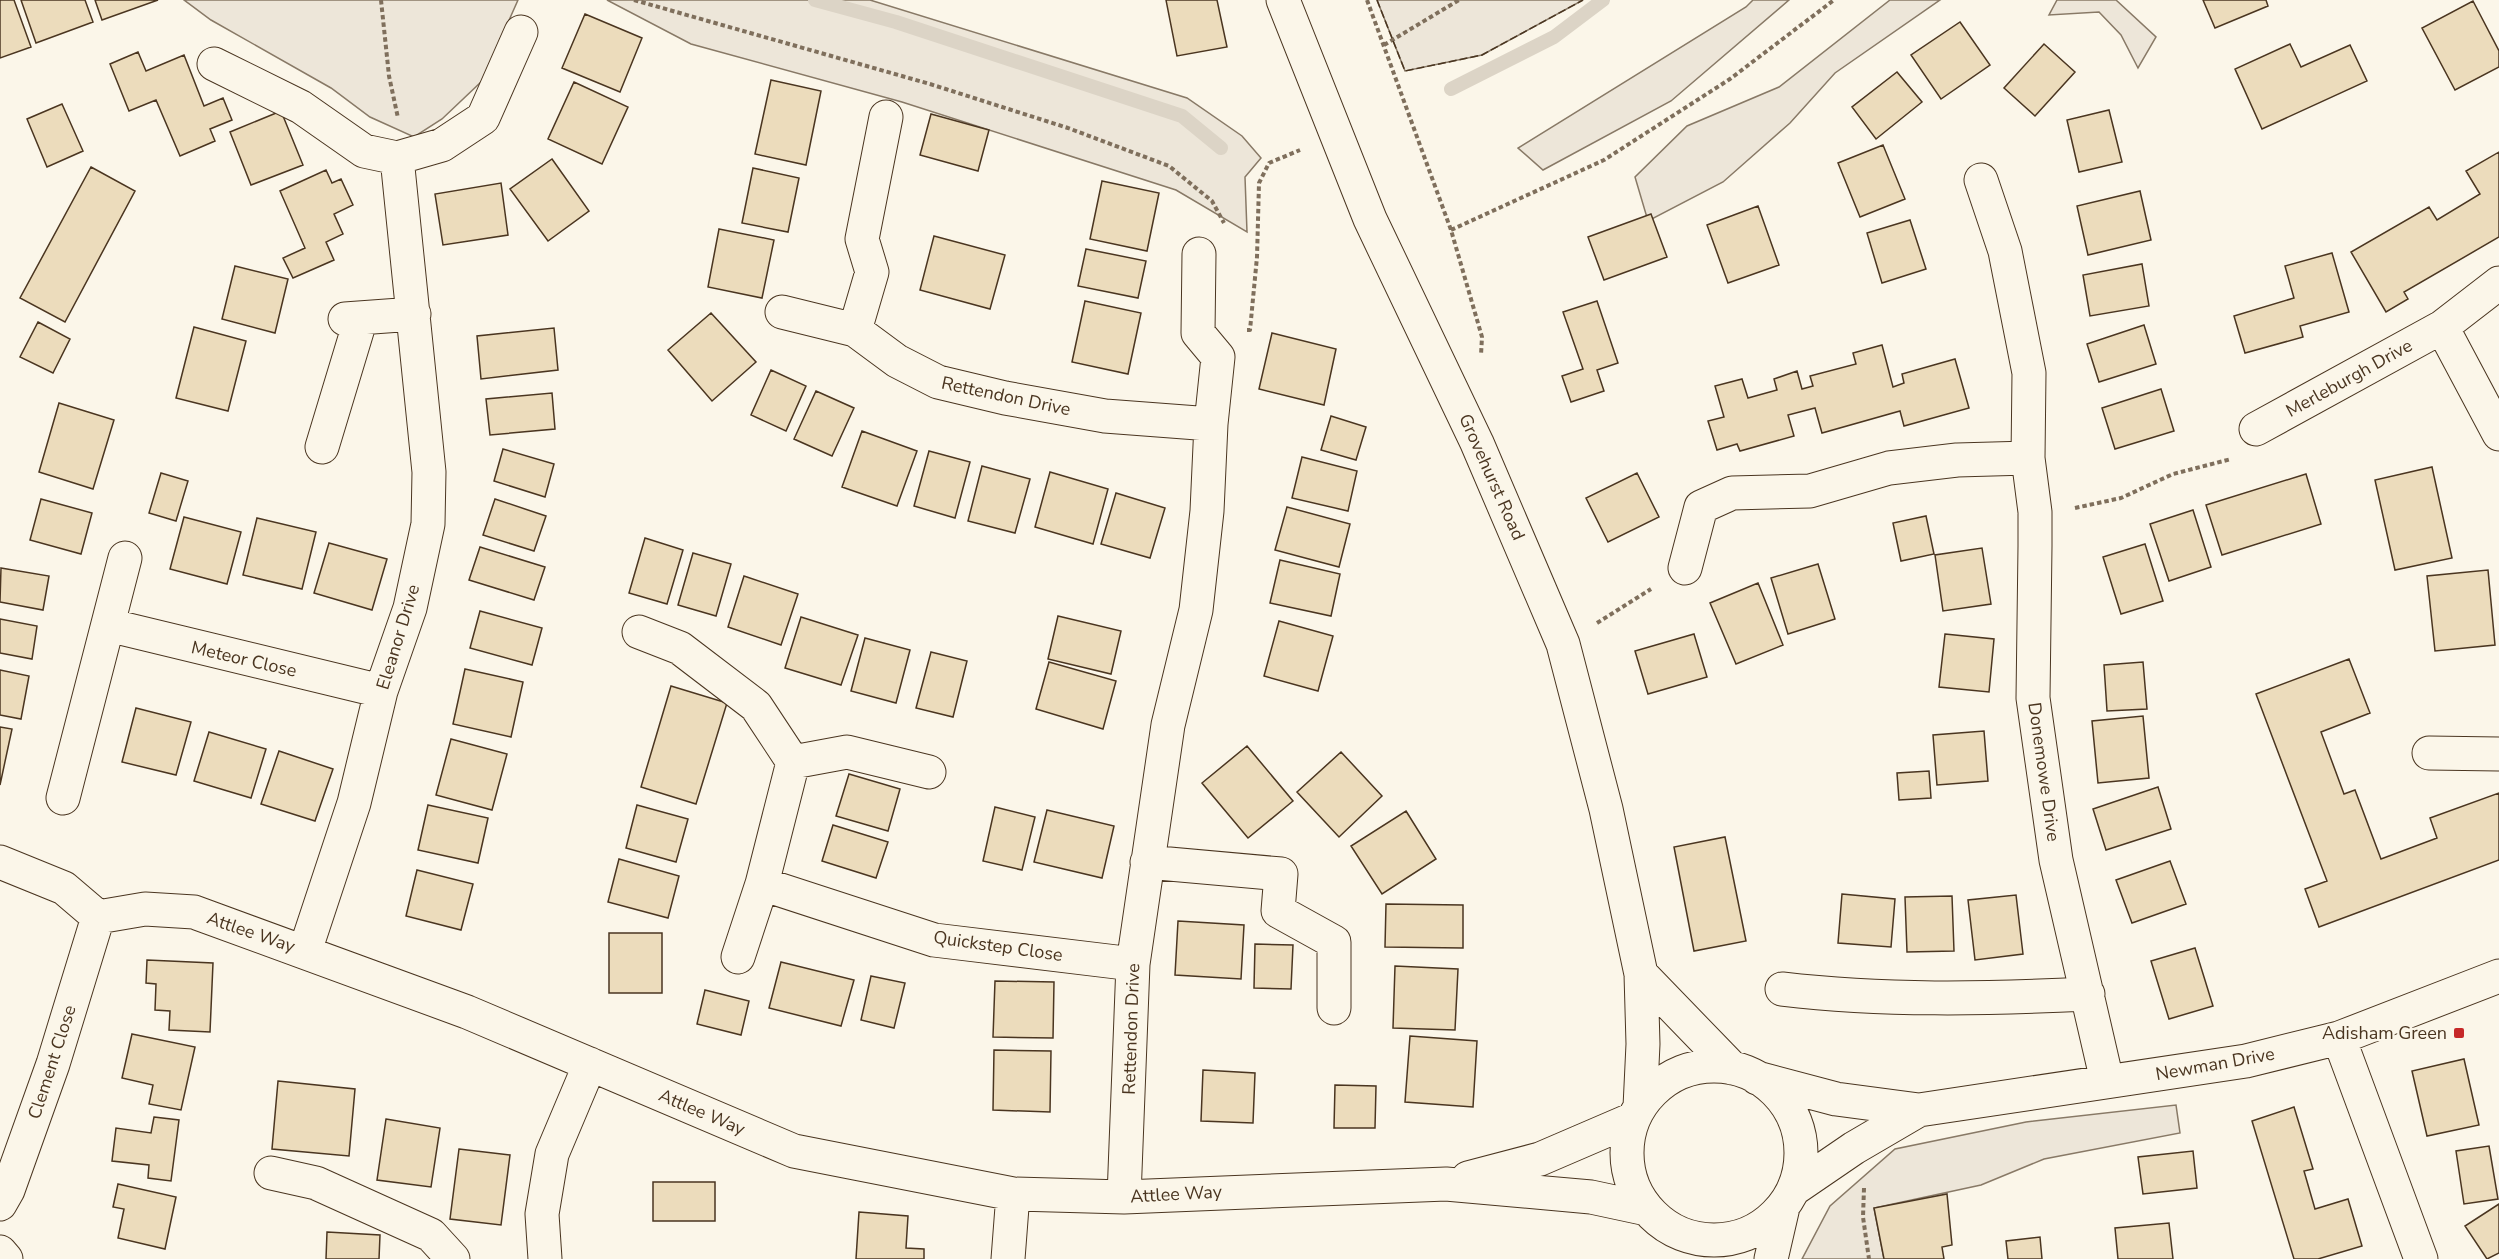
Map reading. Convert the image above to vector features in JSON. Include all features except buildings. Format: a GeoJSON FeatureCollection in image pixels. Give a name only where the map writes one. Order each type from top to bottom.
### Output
{"type":"FeatureCollection","features":[{"type":"Feature","properties":{"kind":"street","name":"Grovehurst Road"},"geometry":{"type":"LineString","coordinates":[[1283,0],[1370,219],[1477,442],[1563,644],[1606,809],[1641,974],[1643,1044],[1636,1113]]}},
{"type":"Feature","properties":{"kind":"street"},"geometry":{"type":"LineString","coordinates":[[214,64],[301,107],[364,151],[397,158],[442,145],[483,118],[521,32]]}},
{"type":"Feature","properties":{"kind":"street"},"geometry":{"type":"LineString","coordinates":[[855,330],[872,272],[862,239],[886,117]]}},
{"type":"Feature","properties":{"kind":"street","name":"Eleanor Drive"},"geometry":{"type":"LineString","coordinates":[[305,951],[354,803],[381,692],[410,608],[428,524],[429,471],[397,158]]}},
{"type":"Feature","properties":{"kind":"street","name":"Donemowe Drive"},"geometry":{"type":"LineString","coordinates":[[1981,180],[2005,251],[2030,373],[2028,458],[2035,512],[2036,606],[2033,698],[2056,860],[2107,1082]]}},
{"type":"Feature","properties":{"kind":"street"},"geometry":{"type":"LineString","coordinates":[[1199,254],[1198,333],[1218,357]]}},
{"type":"Feature","properties":{"kind":"street","name":"Merleburgh Drive"},"geometry":{"type":"LineString","coordinates":[[2256,429],[2442,327],[2499,283]]}},
{"type":"Feature","properties":{"kind":"street","name":"Rettendon Drive"},"geometry":{"type":"LineString","coordinates":[[782,312],[855,330],[897,361],[938,382],[1005,398],[1105,416],[1211,424]]}},
{"type":"Feature","properties":{"kind":"street"},"geometry":{"type":"LineString","coordinates":[[322,447],[353,318],[414,314]]}},
{"type":"Feature","properties":{"kind":"street"},"geometry":{"type":"LineString","coordinates":[[2442,327],[2499,434]]}},
{"type":"Feature","properties":{"kind":"street","name":"Rettendon Drive"},"geometry":{"type":"LineString","coordinates":[[1124,1197],[1133,964],[1168,725],[1196,610],[1207,511],[1211,424],[1218,357]]}},
{"type":"Feature","properties":{"kind":"street"},"geometry":{"type":"LineString","coordinates":[[1685,568],[1701,507],[1732,493],[1810,491],[1889,468],[1957,460],[2028,458]]}},
{"type":"Feature","properties":{"kind":"street"},"geometry":{"type":"LineString","coordinates":[[63,798],[125,558]]}},
{"type":"Feature","properties":{"kind":"street","name":"Meteor Close"},"geometry":{"type":"LineString","coordinates":[[108,625],[381,692]]}},
{"type":"Feature","properties":{"kind":"street"},"geometry":{"type":"LineString","coordinates":[[639,632],[680,648],[756,706],[793,762],[762,884],[738,957]]}},
{"type":"Feature","properties":{"kind":"street"},"geometry":{"type":"LineString","coordinates":[[793,762],[847,752],[929,772]]}},
{"type":"Feature","properties":{"kind":"street"},"geometry":{"type":"LineString","coordinates":[[2428,753],[2499,754]]}},
{"type":"Feature","properties":{"kind":"street"},"geometry":{"type":"LineString","coordinates":[[0,862],[64,888],[98,916]]}},
{"type":"Feature","properties":{"kind":"street"},"geometry":{"type":"LineString","coordinates":[[1147,862],[1281,874],[1278,911],[1334,942],[1334,1008]]}},
{"type":"Feature","properties":{"kind":"street","name":"Quickstep Close"},"geometry":{"type":"LineString","coordinates":[[762,884],[934,940],[1133,964]]}},
{"type":"Feature","properties":{"kind":"street","name":"Attlee Way"},"geometry":{"type":"LineString","coordinates":[[98,916],[145,909],[194,912],[468,1012],[794,1150],[1013,1194],[1124,1197],[1446,1184],[1591,1197],[1647,1209]]}},
{"type":"Feature","properties":{"kind":"street","name":"Clement Close"},"geometry":{"type":"LineString","coordinates":[[0,1204],[8,1190],[53,1064],[98,916]]}},
{"type":"Feature","properties":{"kind":"street"},"geometry":{"type":"LineString","coordinates":[[1641,974],[1745,1073],[1774,1090],[1788,1107],[1799,1134],[1801,1162],[1771,1259]]}},
{"type":"Feature","properties":{"kind":"street","name":"Newman Drive"},"geometry":{"type":"LineString","coordinates":[[1745,1073],[1836,1099],[1919,1110],[2246,1061],[2339,1038],[2499,976]]}},
{"type":"Feature","properties":{"kind":"street"},"geometry":{"type":"LineString","coordinates":[[1782,989],[1836,995],[1912,998],[2011,998],[2088,994]]}},
{"type":"Feature","properties":{"kind":"street"},"geometry":{"type":"LineString","coordinates":[[2339,1038],[2421,1259]]}},
{"type":"Feature","properties":{"kind":"street"},"geometry":{"type":"LineString","coordinates":[[545,1259],[542,1214],[552,1154],[590,1064]]}},
{"type":"Feature","properties":{"kind":"street"},"geometry":{"type":"LineString","coordinates":[[1691,1259],[1674,1231],[1647,1209],[1633,1188],[1628,1170],[1628,1134],[1636,1113],[1656,1087],[1677,1074],[1704,1067],[1745,1073]]}},
{"type":"Feature","properties":{"kind":"street","name":"Newman Drive"},"geometry":{"type":"LineString","coordinates":[[1788,1198],[1854,1148],[1919,1110]]}},
{"type":"Feature","properties":{"kind":"street","name":"Attlee Way"},"geometry":{"type":"LineString","coordinates":[[1446,1184],[1540,1160],[1636,1113]]}},
{"type":"Feature","properties":{"kind":"street"},"geometry":{"type":"LineString","coordinates":[[271,1173],[316,1183],[431,1234],[453,1259]]}},
{"type":"Feature","properties":{"kind":"street"},"geometry":{"type":"LineString","coordinates":[[1008,1259],[1013,1194]]}},
{"type":"Feature","properties":{"kind":"street"},"geometry":{"type":"LineString","coordinates":[[1674,1231],[1710,1240],[1730,1239],[1749,1234],[1767,1223],[1788,1198]]}},
{"type":"Feature","properties":{"kind":"street"},"geometry":{"type":"LineString","coordinates":[[0,1252],[6,1259]]}},
{"type":"Feature","properties":{"kind":"path"},"geometry":{"type":"LineString","coordinates":[[381,0],[389,76],[399,123],[397,158]]}},
{"type":"Feature","properties":{"kind":"path"},"geometry":{"type":"LineString","coordinates":[[634,0],[930,84],[1068,128],[1169,166],[1212,201],[1226,227]]}},
{"type":"Feature","properties":{"kind":"path"},"geometry":{"type":"LineString","coordinates":[[1367,0],[1451,230],[1482,337],[1481,360]]}},
{"type":"Feature","properties":{"kind":"path"},"geometry":{"type":"LineString","coordinates":[[1384,45],[1460,0]]}},
{"type":"Feature","properties":{"kind":"path"},"geometry":{"type":"LineString","coordinates":[[1451,230],[1604,160],[1730,79],[1834,0]]}},
{"type":"Feature","properties":{"kind":"path"},"geometry":{"type":"LineString","coordinates":[[1218,357],[1232,333],[1250,330],[1257,257],[1259,183],[1269,163],[1336,134]]}},
{"type":"Feature","properties":{"kind":"path"},"geometry":{"type":"LineString","coordinates":[[2035,512],[2074,508],[2121,498],[2173,474],[2243,456],[2256,429]]}},
{"type":"Feature","properties":{"kind":"path"},"geometry":{"type":"LineString","coordinates":[[1563,644],[1685,568]]}},
{"type":"Feature","properties":{"kind":"path"},"geometry":{"type":"LineString","coordinates":[[1854,1148],[1865,1191],[1863,1217],[1869,1259]]}},
{"type":"Feature","properties":{"kind":"shaded area"},"geometry":{"type":"Polygon","coordinates":[[[184,0],[518,0],[482,81],[442,119],[414,137],[370,117],[331,88],[211,20],[184,0]]]}},
{"type":"Feature","properties":{"kind":"shaded area"},"geometry":{"type":"Polygon","coordinates":[[[607,0],[870,0],[1187,98],[1242,136],[1261,158],[1245,177],[1247,232],[1176,190],[902,102],[691,44],[607,0]]]}},
{"type":"Feature","properties":{"kind":"shaded area"},"geometry":{"type":"Polygon","coordinates":[[[1377,0],[1583,0],[1482,55],[1405,71],[1377,0]]]}},
{"type":"Feature","properties":{"kind":"shaded area"},"geometry":{"type":"Polygon","coordinates":[[[1753,0],[1789,0],[1671,101],[1543,170],[1518,148],[1746,7],[1753,0]]]}},
{"type":"Feature","properties":{"kind":"shaded area"},"geometry":{"type":"Polygon","coordinates":[[[1890,0],[1940,0],[1835,73],[1790,123],[1723,182],[1648,221],[1635,177],[1687,126],[1779,87],[1890,0]]]}},
{"type":"Feature","properties":{"kind":"shaded area"},"geometry":{"type":"Polygon","coordinates":[[[2057,0],[2116,0],[2156,37],[2138,68],[2121,35],[2099,12],[2049,15],[2057,0]]]}},
{"type":"Feature","properties":{"kind":"shaded area"},"geometry":{"type":"Polygon","coordinates":[[[2176,1105],[2180,1133],[2044,1159],[1981,1185],[1874,1208],[1884,1259],[1802,1259],[1830,1206],[1895,1149],[2026,1122],[2176,1105]]]}},
{"type":"Feature","properties":{"kind":"waterway"},"geometry":{"type":"LineString","coordinates":[[815,0],[896,22],[1182,116],[1221,148]]}},
{"type":"Feature","properties":{"kind":"waterway"},"geometry":{"type":"LineString","coordinates":[[1451,89],[1554,37],[1603,0]]}},
{"type":"Feature","properties":{"kind":"fence"},"geometry":{"type":"LineString","coordinates":[[1377,0],[1405,71],[1482,55],[1583,0]]}},
{"type":"Feature","properties":{"kind":"place","name":"Adisham Green"},"geometry":{"type":"Point","coordinates":[2459,1033]}}]}
